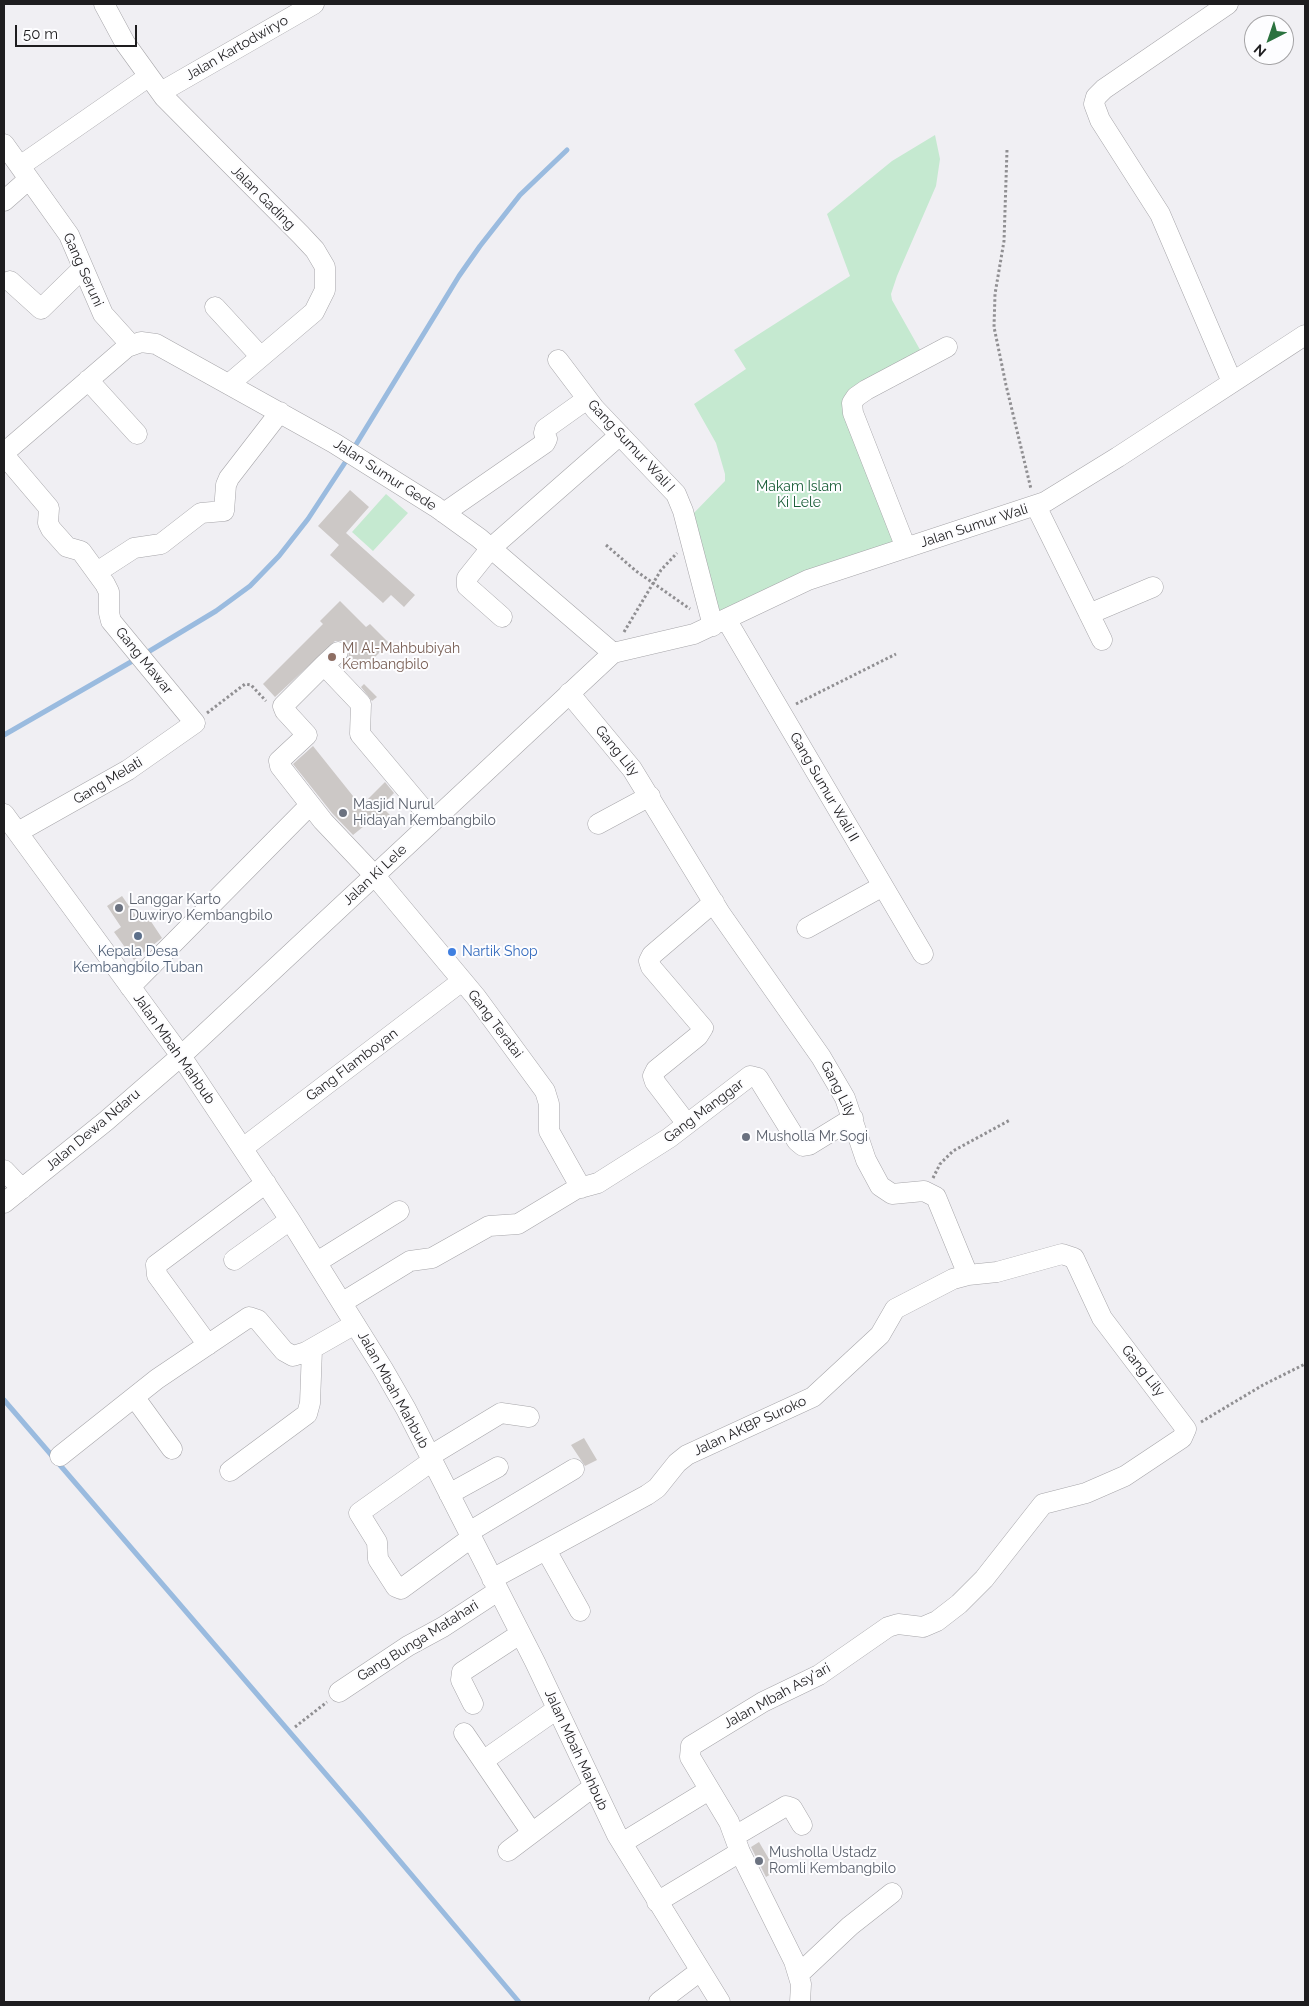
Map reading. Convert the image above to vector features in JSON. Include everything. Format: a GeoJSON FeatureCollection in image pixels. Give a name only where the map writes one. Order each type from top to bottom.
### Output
{"type":"FeatureCollection","features":[{"type":"Feature","properties":{"kind":"street","name":"Jalan Gading"},"geometry":{"type":"LineString","coordinates":[[104,4],[125,43],[154,85],[216,152],[301,235],[315,250],[325,267],[325,290],[314,312],[229,384]]}},
{"type":"Feature","properties":{"kind":"street","name":"Jalan Kartodwiryo"},"geometry":{"type":"LineString","coordinates":[[4,201],[25,173],[154,85],[314,4]]}},
{"type":"Feature","properties":{"kind":"street"},"geometry":{"type":"LineString","coordinates":[[1228,4],[1104,90],[1096,97],[1094,104],[1100,120],[1160,214],[1232,382]]}},
{"type":"Feature","properties":{"kind":"street","name":"Gang Seruni"},"geometry":{"type":"LineString","coordinates":[[4,144],[64,228],[103,314],[131,345]]}},
{"type":"Feature","properties":{"kind":"street"},"geometry":{"type":"LineString","coordinates":[[10,281],[41,309],[83,268]]}},
{"type":"Feature","properties":{"kind":"street"},"geometry":{"type":"LineString","coordinates":[[215,307],[261,357]]}},
{"type":"Feature","properties":{"kind":"street","name":"Jalan Sumur Wali"},"geometry":{"type":"LineString","coordinates":[[613,653],[694,634],[800,583],[1036,506],[1088,476],[1305,335]]}},
{"type":"Feature","properties":{"kind":"street","name":"Jalan Sumur Gede"},"geometry":{"type":"LineString","coordinates":[[131,345],[145,342],[161,346],[350,452],[444,513],[491,548],[613,653]]}},
{"type":"Feature","properties":{"kind":"street"},"geometry":{"type":"LineString","coordinates":[[4,454],[131,345]]}},
{"type":"Feature","properties":{"kind":"street"},"geometry":{"type":"LineString","coordinates":[[906,548],[853,413],[852,403],[856,396],[866,390],[947,347]]}},
{"type":"Feature","properties":{"kind":"street","name":"Gang Sumur Wali I"},"geometry":{"type":"LineString","coordinates":[[558,360],[587,399],[674,490],[683,511],[691,542],[719,622]]}},
{"type":"Feature","properties":{"kind":"street"},"geometry":{"type":"LineString","coordinates":[[88,380],[137,434]]}},
{"type":"Feature","properties":{"kind":"street"},"geometry":{"type":"LineString","coordinates":[[444,513],[545,443],[548,440],[544,433],[545,430],[587,399]]}},
{"type":"Feature","properties":{"kind":"street"},"geometry":{"type":"LineString","coordinates":[[97,572],[134,548],[161,544],[201,513],[224,511],[226,485],[229,478],[280,412]]}},
{"type":"Feature","properties":{"kind":"street"},"geometry":{"type":"LineString","coordinates":[[502,617],[469,588],[466,582],[491,548],[620,435]]}},
{"type":"Feature","properties":{"kind":"street","name":"Gang Mawar"},"geometry":{"type":"LineString","coordinates":[[4,454],[48,507],[48,523],[51,529],[67,547],[81,551],[97,572],[108,590],[112,621],[195,723]]}},
{"type":"Feature","properties":{"kind":"street"},"geometry":{"type":"LineString","coordinates":[[1036,506],[1102,640]]}},
{"type":"Feature","properties":{"kind":"street"},"geometry":{"type":"LineString","coordinates":[[1089,614],[1153,588]]}},
{"type":"Feature","properties":{"kind":"street","name":"Gang Sumur Wali II"},"geometry":{"type":"LineString","coordinates":[[719,622],[781,712],[923,954]]}},
{"type":"Feature","properties":{"kind":"street","name":"Jalan Ki Lele"},"geometry":{"type":"LineString","coordinates":[[181,1056],[613,653]]}},
{"type":"Feature","properties":{"kind":"street"},"geometry":{"type":"LineString","coordinates":[[283,706],[331,659],[361,704],[362,710],[358,729],[361,736],[433,821]]}},
{"type":"Feature","properties":{"kind":"street","name":"Gang Lily"},"geometry":{"type":"LineString","coordinates":[[569,694],[628,763],[714,902],[821,1057],[845,1098],[854,1118],[866,1160],[884,1190],[896,1194],[928,1191]]}},
{"type":"Feature","properties":{"kind":"street","name":"Gang Teratai"},"geometry":{"type":"LineString","coordinates":[[283,706],[307,736],[279,763],[310,805],[375,876],[485,1009],[544,1091],[549,1104],[549,1131],[581,1188]]}},
{"type":"Feature","properties":{"kind":"street","name":"Gang Melati"},"geometry":{"type":"LineString","coordinates":[[18,832],[128,770],[195,723]]}},
{"type":"Feature","properties":{"kind":"street"},"geometry":{"type":"LineString","coordinates":[[598,824],[650,796]]}},
{"type":"Feature","properties":{"kind":"street"},"geometry":{"type":"LineString","coordinates":[[130,987],[310,805]]}},
{"type":"Feature","properties":{"kind":"street","name":"Jalan Mbah Mahbub"},"geometry":{"type":"LineString","coordinates":[[4,814],[181,1056],[343,1302],[406,1409],[520,1634],[593,1787],[622,1843],[720,2002]]}},
{"type":"Feature","properties":{"kind":"street"},"geometry":{"type":"LineString","coordinates":[[807,928],[883,886]]}},
{"type":"Feature","properties":{"kind":"street"},"geometry":{"type":"LineString","coordinates":[[687,1124],[655,1082],[653,1076],[656,1070],[698,1036],[703,1028],[651,967],[649,961],[652,955],[714,902]]}},
{"type":"Feature","properties":{"kind":"street","name":"Gang Flamboyan"},"geometry":{"type":"LineString","coordinates":[[243,1148],[462,981]]}},
{"type":"Feature","properties":{"kind":"street","name":"Jalan Dewa Ndaru"},"geometry":{"type":"LineString","coordinates":[[4,1203],[181,1056]]}},
{"type":"Feature","properties":{"kind":"street","name":"Gang Manggar"},"geometry":{"type":"LineString","coordinates":[[343,1302],[408,1262],[432,1258],[489,1226],[518,1224],[581,1188],[595,1184],[614,1174],[687,1124],[746,1079],[753,1076],[758,1078],[802,1146],[809,1144],[854,1118]]}},
{"type":"Feature","properties":{"kind":"street"},"geometry":{"type":"LineString","coordinates":[[4,1170],[22,1189]]}},
{"type":"Feature","properties":{"kind":"street"},"geometry":{"type":"LineString","coordinates":[[208,1345],[157,1275],[156,1265],[266,1183]]}},
{"type":"Feature","properties":{"kind":"street"},"geometry":{"type":"LineString","coordinates":[[928,1191],[936,1197],[942,1208],[968,1276]]}},
{"type":"Feature","properties":{"kind":"street"},"geometry":{"type":"LineString","coordinates":[[317,1262],[399,1211]]}},
{"type":"Feature","properties":{"kind":"street"},"geometry":{"type":"LineString","coordinates":[[234,1260],[290,1220]]}},
{"type":"Feature","properties":{"kind":"street","name":"Gang Lily"},"geometry":{"type":"LineString","coordinates":[[968,1276],[997,1272],[1062,1254],[1071,1255],[1076,1261],[1106,1324],[1183,1422],[1186,1431]]}},
{"type":"Feature","properties":{"kind":"street","name":"Jalan AKBP Suroko"},"geometry":{"type":"LineString","coordinates":[[495,1585],[546,1550],[647,1495],[657,1488],[677,1463],[687,1455],[813,1396],[880,1335],[895,1309],[953,1279],[968,1276]]}},
{"type":"Feature","properties":{"kind":"street"},"geometry":{"type":"LineString","coordinates":[[60,1456],[157,1379],[253,1317],[290,1355],[300,1355],[355,1324]]}},
{"type":"Feature","properties":{"kind":"street"},"geometry":{"type":"LineString","coordinates":[[230,1471],[308,1414],[312,1349]]}},
{"type":"Feature","properties":{"kind":"street"},"geometry":{"type":"LineString","coordinates":[[135,1398],[172,1449]]}},
{"type":"Feature","properties":{"kind":"street"},"geometry":{"type":"LineString","coordinates":[[529,1417],[501,1414],[431,1458],[361,1511],[359,1517],[378,1543],[379,1560],[397,1588],[404,1588],[470,1535],[574,1469]]}},
{"type":"Feature","properties":{"kind":"street","name":"Jalan Mbah Asy'ari"},"geometry":{"type":"LineString","coordinates":[[800,2002],[802,1989],[799,1974],[729,1822],[690,1758],[689,1750],[692,1744],[763,1702],[819,1675],[888,1627],[898,1624],[923,1627],[937,1621],[959,1604],[984,1579],[1044,1504],[1086,1493],[1125,1476],[1182,1438],[1186,1431]]}},
{"type":"Feature","properties":{"kind":"street"},"geometry":{"type":"LineString","coordinates":[[449,1494],[498,1466]]}},
{"type":"Feature","properties":{"kind":"street"},"geometry":{"type":"LineString","coordinates":[[546,1550],[580,1611]]}},
{"type":"Feature","properties":{"kind":"street","name":"Gang Bunga Matahari"},"geometry":{"type":"LineString","coordinates":[[339,1692],[408,1646],[443,1627],[495,1585]]}},
{"type":"Feature","properties":{"kind":"street"},"geometry":{"type":"LineString","coordinates":[[473,1704],[461,1680],[462,1672],[520,1634]]}},
{"type":"Feature","properties":{"kind":"street"},"geometry":{"type":"LineString","coordinates":[[482,1760],[557,1709]]}},
{"type":"Feature","properties":{"kind":"street"},"geometry":{"type":"LineString","coordinates":[[464,1733],[532,1833]]}},
{"type":"Feature","properties":{"kind":"street"},"geometry":{"type":"LineString","coordinates":[[508,1851],[593,1787]]}},
{"type":"Feature","properties":{"kind":"street"},"geometry":{"type":"LineString","coordinates":[[622,1843],[709,1790]]}},
{"type":"Feature","properties":{"kind":"street"},"geometry":{"type":"LineString","coordinates":[[657,1902],[738,1844],[786,1806],[792,1808],[802,1825]]}},
{"type":"Feature","properties":{"kind":"street"},"geometry":{"type":"LineString","coordinates":[[799,1974],[850,1926],[892,1893]]}},
{"type":"Feature","properties":{"kind":"street"},"geometry":{"type":"LineString","coordinates":[[659,2002],[700,1971]]}},
{"type":"Feature","properties":{"kind":"path"},"geometry":{"type":"LineString","coordinates":[[1007,150],[1004,241],[995,301],[994,327],[1006,385],[1036,506]]}},
{"type":"Feature","properties":{"kind":"path"},"geometry":{"type":"LineString","coordinates":[[613,653],[652,583],[666,564],[691,542]]}},
{"type":"Feature","properties":{"kind":"path"},"geometry":{"type":"LineString","coordinates":[[606,545],[652,583],[719,622]]}},
{"type":"Feature","properties":{"kind":"path"},"geometry":{"type":"LineString","coordinates":[[781,712],[896,654]]}},
{"type":"Feature","properties":{"kind":"path"},"geometry":{"type":"LineString","coordinates":[[195,723],[245,684],[251,685],[273,708],[283,706]]}},
{"type":"Feature","properties":{"kind":"path"},"geometry":{"type":"LineString","coordinates":[[928,1191],[936,1170],[953,1151],[1010,1120]]}},
{"type":"Feature","properties":{"kind":"path"},"geometry":{"type":"LineString","coordinates":[[1186,1431],[1262,1385],[1305,1364]]}},
{"type":"Feature","properties":{"kind":"path"},"geometry":{"type":"LineString","coordinates":[[295,1727],[339,1692]]}},
{"type":"Feature","properties":{"kind":"green space","name":"Makam Islam Ki Lele"},"geometry":{"type":"Polygon","coordinates":[[[935,135],[940,159],[936,186],[891,294],[892,300],[923,355],[856,392],[898,543],[718,616],[690,517],[725,481],[725,474],[716,443],[694,404],[746,369],[734,350],[850,276],[827,214],[892,161],[935,135]]]}},
{"type":"Feature","properties":{"kind":"green space"},"geometry":{"type":"Polygon","coordinates":[[[386,494],[408,513],[373,551],[352,532],[386,494]]]}},
{"type":"Feature","properties":{"kind":"building"},"geometry":{"type":"Polygon","coordinates":[[[350,490],[369,507],[346,533],[415,595],[404,607],[391,595],[383,603],[330,555],[339,545],[318,526],[350,490]]]}},
{"type":"Feature","properties":{"kind":"building"},"geometry":{"type":"Polygon","coordinates":[[[340,601],[366,627],[370,624],[389,643],[361,671],[348,657],[350,650],[347,644],[342,641],[335,641],[275,697],[263,684],[323,624],[320,621],[340,601]]]}},
{"type":"Feature","properties":{"kind":"building"},"geometry":{"type":"Polygon","coordinates":[[[364,684],[377,697],[372,701],[361,687],[364,684]]]}},
{"type":"Feature","properties":{"kind":"building"},"geometry":{"type":"Polygon","coordinates":[[[313,746],[361,806],[385,782],[394,793],[381,806],[391,816],[381,826],[374,818],[353,835],[332,813],[293,764],[313,746]]]}},
{"type":"Feature","properties":{"kind":"building"},"geometry":{"type":"Polygon","coordinates":[[[122,896],[136,916],[144,911],[162,938],[134,960],[114,932],[121,927],[107,906],[122,896]]]}},
{"type":"Feature","properties":{"kind":"building"},"geometry":{"type":"Polygon","coordinates":[[[584,1438],[597,1460],[585,1466],[571,1445],[584,1438]]]}},
{"type":"Feature","properties":{"kind":"building"},"geometry":{"type":"Polygon","coordinates":[[[759,1842],[776,1871],[766,1877],[751,1847],[759,1842]]]}},
{"type":"Feature","properties":{"kind":"waterway"},"geometry":{"type":"LineString","coordinates":[[352,451],[459,276],[480,246],[520,195],[567,150]]}},
{"type":"Feature","properties":{"kind":"waterway"},"geometry":{"type":"LineString","coordinates":[[143,655],[216,611],[250,586],[279,556],[308,519],[348,458]]}},
{"type":"Feature","properties":{"kind":"waterway"},"geometry":{"type":"LineString","coordinates":[[4,735],[136,659]]}},
{"type":"Feature","properties":{"kind":"waterway"},"geometry":{"type":"LineString","coordinates":[[4,1400],[361,1815],[519,2002]]}},
{"type":"Feature","properties":{"kind":"place","name":"MI Al-Mahbubiyah Kembangbilo"},"geometry":{"type":"Point","coordinates":[332,657]}},
{"type":"Feature","properties":{"kind":"place","name":"Masjid Nurul Hidayah Kembangbilo"},"geometry":{"type":"Point","coordinates":[343,813]}},
{"type":"Feature","properties":{"kind":"place","name":"Langgar Karto Duwiryo Kembangbilo"},"geometry":{"type":"Point","coordinates":[119,908]}},
{"type":"Feature","properties":{"kind":"place","name":"Kepala Desa Kembangbilo Tuban"},"geometry":{"type":"Point","coordinates":[138,936]}},
{"type":"Feature","properties":{"kind":"place","name":"Nartik Shop"},"geometry":{"type":"Point","coordinates":[452,952]}},
{"type":"Feature","properties":{"kind":"place","name":"Musholla Mr Sogi"},"geometry":{"type":"Point","coordinates":[746,1137]}},
{"type":"Feature","properties":{"kind":"place","name":"Musholla Ustadz Romli Kembangbilo"},"geometry":{"type":"Point","coordinates":[759,1861]}}]}
